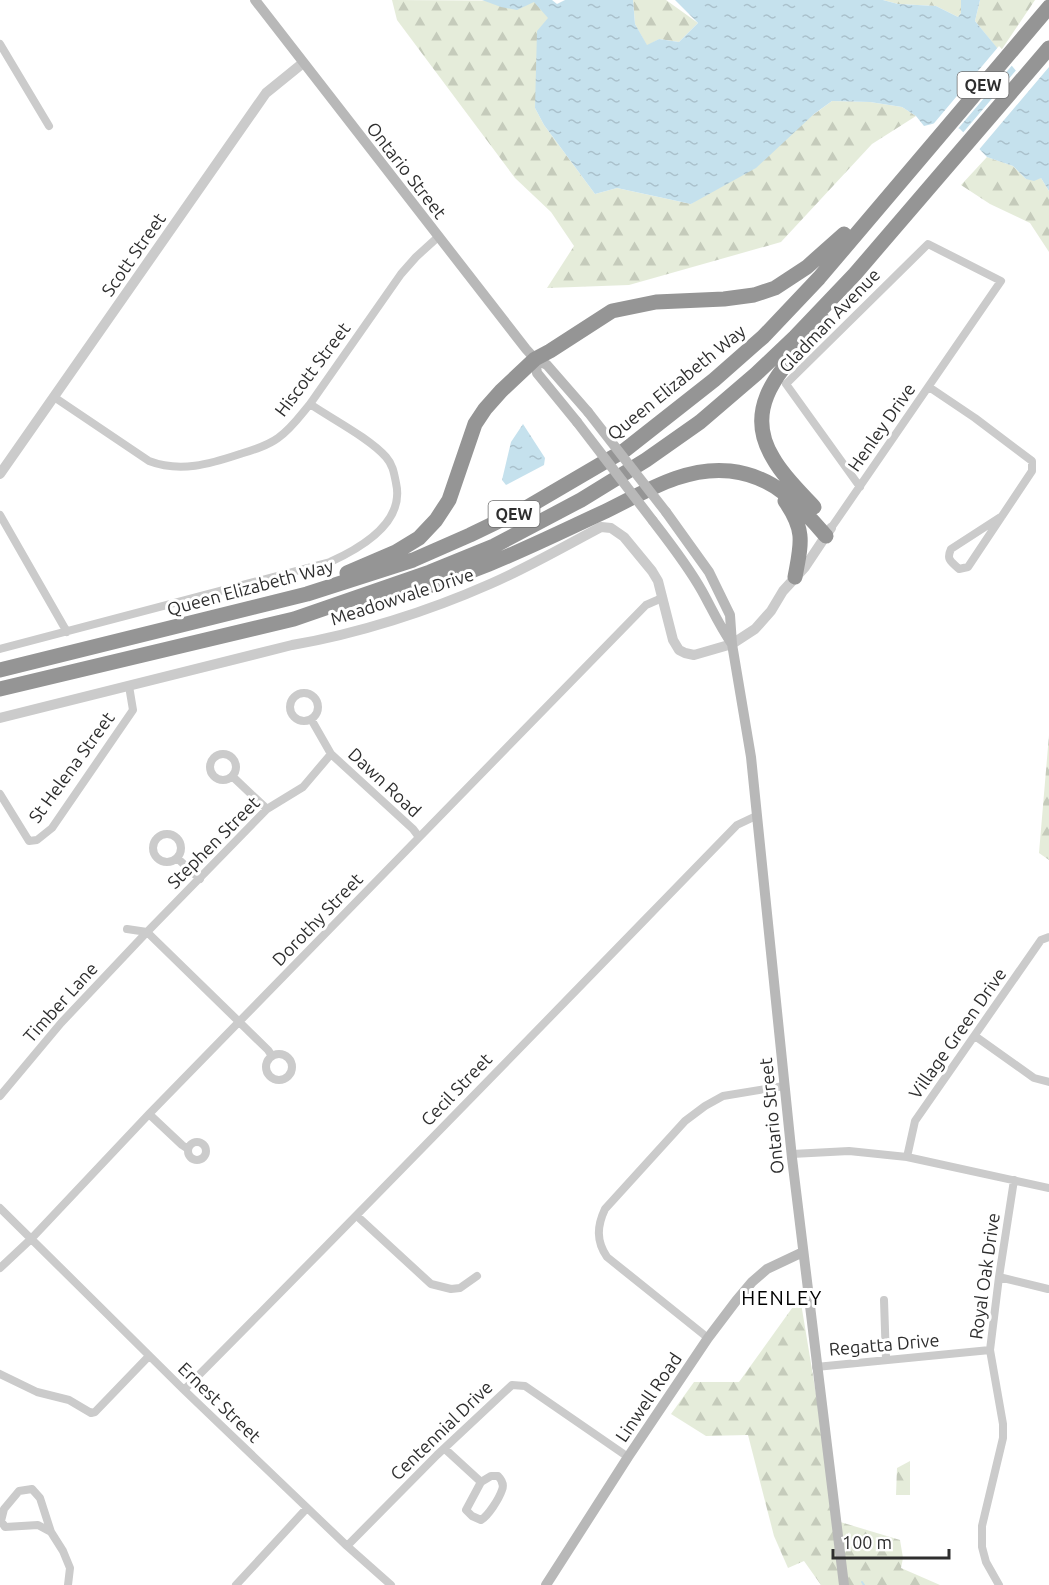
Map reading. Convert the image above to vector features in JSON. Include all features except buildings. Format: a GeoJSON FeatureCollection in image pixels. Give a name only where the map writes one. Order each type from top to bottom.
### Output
{"type":"FeatureCollection","features":[{"type":"Feature","properties":{"kind":"highway","name":"Queen Elizabeth Way"},"geometry":{"type":"LineString","coordinates":[[0,670],[307,594],[413,560],[525,508],[625,450],[714,380],[763,337],[819,278],[1049,7]]}},
{"type":"Feature","properties":{"kind":"highway","name":"QEW"},"geometry":{"type":"LineString","coordinates":[[0,689],[294,619],[430,572],[494,546],[581,500],[646,460],[700,422],[795,337],[855,274],[1049,48]]}},
{"type":"Feature","properties":{"kind":"highway"},"geometry":{"type":"LineString","coordinates":[[0,670],[336,577],[396,552],[419,538],[436,520],[449,500],[476,424],[485,409],[535,359],[612,311],[656,302],[754,296],[775,288],[833,246],[916,162]]}},
{"type":"Feature","properties":{"kind":"highway"},"geometry":{"type":"LineString","coordinates":[[829,532],[773,458],[766,445],[761,415],[765,400],[775,380],[818,327],[855,274]]}},
{"type":"Feature","properties":{"kind":"highway"},"geometry":{"type":"LineString","coordinates":[[294,619],[388,598],[489,564],[656,486],[684,475],[713,470],[732,471],[763,481],[791,498],[829,532]]}},
{"type":"Feature","properties":{"kind":"highway"},"geometry":{"type":"LineString","coordinates":[[763,481],[785,500],[799,526],[801,551],[795,577]]}},
{"type":"Feature","properties":{"kind":"main road","name":"Ontario Street"},"geometry":{"type":"LineString","coordinates":[[255,0],[535,359],[547,365],[588,412],[666,512],[709,572],[730,615],[732,644],[751,757],[784,1086],[844,1585]]}},
{"type":"Feature","properties":{"kind":"main road","name":"Ontario Street"},"geometry":{"type":"LineString","coordinates":[[535,359],[537,373],[686,565],[718,624],[732,644]]}},
{"type":"Feature","properties":{"kind":"main road","name":"Linwell Road"},"geometry":{"type":"LineString","coordinates":[[546,1585],[628,1457],[708,1338],[736,1301],[767,1269],[803,1252]]}},
{"type":"Feature","properties":{"kind":"street"},"geometry":{"type":"LineString","coordinates":[[0,44],[49,126]]}},
{"type":"Feature","properties":{"kind":"street","name":"Scott Street"},"geometry":{"type":"LineString","coordinates":[[0,474],[266,93],[303,63]]}},
{"type":"Feature","properties":{"kind":"street","name":"Hiscott Street"},"geometry":{"type":"LineString","coordinates":[[54,397],[149,461],[159,465],[187,468],[206,465],[258,449],[278,438],[296,422],[401,274],[438,237]]}},
{"type":"Feature","properties":{"kind":"street","name":"Gladman Avenue"},"geometry":{"type":"LineString","coordinates":[[860,487],[786,384],[928,244],[932,246]]}},
{"type":"Feature","properties":{"kind":"street","name":"Henley Drive"},"geometry":{"type":"LineString","coordinates":[[732,644],[755,629],[771,611],[783,591],[805,567],[1001,281],[932,246]]}},
{"type":"Feature","properties":{"kind":"street"},"geometry":{"type":"LineString","coordinates":[[929,387],[1032,461],[1032,471],[1002,516],[968,567],[959,569],[950,560],[948,555],[951,549],[1002,516]]}},
{"type":"Feature","properties":{"kind":"street"},"geometry":{"type":"LineString","coordinates":[[0,649],[330,562],[348,554],[379,531],[393,514],[396,506],[397,488],[393,467],[372,444],[310,404]]}},
{"type":"Feature","properties":{"kind":"street"},"geometry":{"type":"LineString","coordinates":[[0,515],[67,632]]}},
{"type":"Feature","properties":{"kind":"street","name":"Meadowvale Drive"},"geometry":{"type":"LineString","coordinates":[[0,718],[320,640],[417,612],[491,584],[601,527],[611,528],[624,537],[658,581],[673,640],[679,650],[694,655],[732,644]]}},
{"type":"Feature","properties":{"kind":"street","name":"Dorothy Street"},"geometry":{"type":"LineString","coordinates":[[0,1268],[31,1239],[149,1114],[646,605],[662,598]]}},
{"type":"Feature","properties":{"kind":"street","name":"St Helena Street"},"geometry":{"type":"LineString","coordinates":[[0,794],[29,841],[37,840],[45,834],[52,828],[133,710],[129,686]]}},
{"type":"Feature","properties":{"kind":"street","name":"Dawn Road"},"geometry":{"type":"LineString","coordinates":[[311,719],[331,754],[419,837]]}},
{"type":"Feature","properties":{"kind":"street","name":"Stephen Street"},"geometry":{"type":"LineString","coordinates":[[147,932],[267,809],[303,787],[331,754]]}},
{"type":"Feature","properties":{"kind":"street"},"geometry":{"type":"LineString","coordinates":[[232,776],[267,809]]}},
{"type":"Feature","properties":{"kind":"street","name":"Cecil Street"},"geometry":{"type":"LineString","coordinates":[[184,1390],[737,825],[756,816]]}},
{"type":"Feature","properties":{"kind":"street"},"geometry":{"type":"LineString","coordinates":[[177,858],[200,879]]}},
{"type":"Feature","properties":{"kind":"street"},"geometry":{"type":"LineString","coordinates":[[127,929],[147,932],[272,1056]]}},
{"type":"Feature","properties":{"kind":"street","name":"Timber Lane"},"geometry":{"type":"LineString","coordinates":[[0,1096],[62,1023],[147,932]]}},
{"type":"Feature","properties":{"kind":"street","name":"Village Green Drive"},"geometry":{"type":"LineString","coordinates":[[907,1157],[915,1121],[1041,940],[1049,937]]}},
{"type":"Feature","properties":{"kind":"street"},"geometry":{"type":"LineString","coordinates":[[975,1036],[1034,1078],[1049,1082]]}},
{"type":"Feature","properties":{"kind":"street"},"geometry":{"type":"LineString","coordinates":[[708,1338],[607,1257],[598,1239],[601,1218],[605,1209],[685,1121],[705,1106],[723,1096],[784,1086]]}},
{"type":"Feature","properties":{"kind":"street"},"geometry":{"type":"LineString","coordinates":[[149,1114],[188,1149]]}},
{"type":"Feature","properties":{"kind":"street"},"geometry":{"type":"LineString","coordinates":[[792,1154],[849,1151],[907,1157],[1049,1188]]}},
{"type":"Feature","properties":{"kind":"street","name":"Royal Oak Drive"},"geometry":{"type":"LineString","coordinates":[[999,1585],[986,1562],[982,1547],[982,1526],[1003,1438],[1003,1424],[990,1350],[1014,1180]]}},
{"type":"Feature","properties":{"kind":"street"},"geometry":{"type":"LineString","coordinates":[[0,1208],[31,1239]]}},
{"type":"Feature","properties":{"kind":"street"},"geometry":{"type":"LineString","coordinates":[[357,1215],[431,1284],[451,1289],[460,1288],[477,1276]]}},
{"type":"Feature","properties":{"kind":"street","name":"Ernest Street"},"geometry":{"type":"LineString","coordinates":[[31,1239],[184,1390],[391,1585]]}},
{"type":"Feature","properties":{"kind":"street"},"geometry":{"type":"LineString","coordinates":[[999,1277],[1048,1289]]}},
{"type":"Feature","properties":{"kind":"street"},"geometry":{"type":"LineString","coordinates":[[884,1300],[886,1360]]}},
{"type":"Feature","properties":{"kind":"street","name":"Regatta Drive"},"geometry":{"type":"LineString","coordinates":[[816,1367],[990,1350]]}},
{"type":"Feature","properties":{"kind":"street"},"geometry":{"type":"LineString","coordinates":[[0,1374],[37,1392],[69,1400],[91,1413],[95,1412],[149,1356]]}},
{"type":"Feature","properties":{"kind":"street","name":"Centennial Drive"},"geometry":{"type":"LineString","coordinates":[[347,1546],[437,1455],[512,1385],[525,1386],[628,1457]]}},
{"type":"Feature","properties":{"kind":"street"},"geometry":{"type":"LineString","coordinates":[[445,1449],[481,1482]]}},
{"type":"Feature","properties":{"kind":"street"},"geometry":{"type":"LineString","coordinates":[[491,1476],[498,1476],[502,1481],[503,1489],[487,1516],[481,1520],[466,1510],[481,1482],[491,1476]]}},
{"type":"Feature","properties":{"kind":"street"},"geometry":{"type":"LineString","coordinates":[[51,1532],[38,1525],[5,1527],[1,1521],[4,1509],[19,1491],[32,1489],[40,1498],[51,1532],[70,1568],[68,1585]]}},
{"type":"Feature","properties":{"kind":"street"},"geometry":{"type":"LineString","coordinates":[[236,1585],[308,1508]]}},
{"type":"Feature","properties":{"kind":"green space"},"geometry":{"type":"Polygon","coordinates":[[[392,0],[534,1],[549,18],[535,108],[544,125],[595,194],[617,188],[691,204],[832,101],[870,102],[902,107],[916,116],[872,144],[781,242],[629,285],[547,288],[574,246],[551,212],[515,178],[397,20],[392,0]]]}},
{"type":"Feature","properties":{"kind":"green space"},"geometry":{"type":"Polygon","coordinates":[[[633,0],[666,0],[698,23],[679,42],[659,39],[647,46],[635,24],[633,0]]]}},
{"type":"Feature","properties":{"kind":"green space"},"geometry":{"type":"Polygon","coordinates":[[[883,0],[961,0],[961,13],[958,17],[936,6],[898,4],[883,0]]]}},
{"type":"Feature","properties":{"kind":"green space"},"geometry":{"type":"Polygon","coordinates":[[[980,0],[1035,0],[1000,52],[975,21],[980,0]]]}},
{"type":"Feature","properties":{"kind":"green space"},"geometry":{"type":"Polygon","coordinates":[[[987,157],[1013,166],[1026,179],[1041,178],[1049,191],[1049,252],[1030,223],[990,204],[961,185],[987,157]]]}},
{"type":"Feature","properties":{"kind":"green space"},"geometry":{"type":"Polygon","coordinates":[[[1049,735],[1049,860],[1039,853],[1049,735]]]}},
{"type":"Feature","properties":{"kind":"green space"},"geometry":{"type":"Polygon","coordinates":[[[800,1297],[837,1521],[900,1540],[903,1558],[901,1568],[940,1585],[821,1585],[804,1561],[788,1568],[774,1536],[748,1435],[706,1436],[671,1414],[694,1382],[739,1382],[800,1297]]]}},
{"type":"Feature","properties":{"kind":"green space"},"geometry":{"type":"Polygon","coordinates":[[[910,1461],[910,1495],[896,1495],[897,1468],[910,1461]]]}},
{"type":"Feature","properties":{"kind":"water"},"geometry":{"type":"Polygon","coordinates":[[[482,0],[552,0],[557,4],[565,0],[633,0],[635,24],[647,45],[659,39],[679,42],[698,23],[675,0],[883,0],[898,4],[936,6],[958,17],[961,13],[961,0],[980,0],[975,21],[1022,78],[1049,63],[1049,191],[1041,178],[1034,181],[1026,179],[1013,166],[987,157],[960,129],[944,121],[924,126],[916,116],[902,107],[870,102],[832,101],[814,114],[756,168],[691,204],[617,188],[595,194],[544,125],[535,108],[537,31],[548,18],[534,2],[517,10],[482,0]]]}},
{"type":"Feature","properties":{"kind":"water"},"geometry":{"type":"Polygon","coordinates":[[[523,424],[545,458],[544,465],[506,485],[502,480],[511,442],[523,424]]]}},
{"type":"Feature","properties":{"kind":"pier"},"geometry":{"type":"Polygon","coordinates":[[[999,46],[1014,63],[956,131],[944,124],[930,128],[999,46]]]}},
{"type":"Feature","properties":{"kind":"pier"},"geometry":{"type":"Polygon","coordinates":[[[1049,60],[1049,67],[977,152],[961,135],[1018,68],[1023,74],[1049,60]]]}},
{"type":"Feature","properties":{"kind":"district","name":"HENLEY"},"geometry":{"type":"Point","coordinates":[782,1297]}}]}
